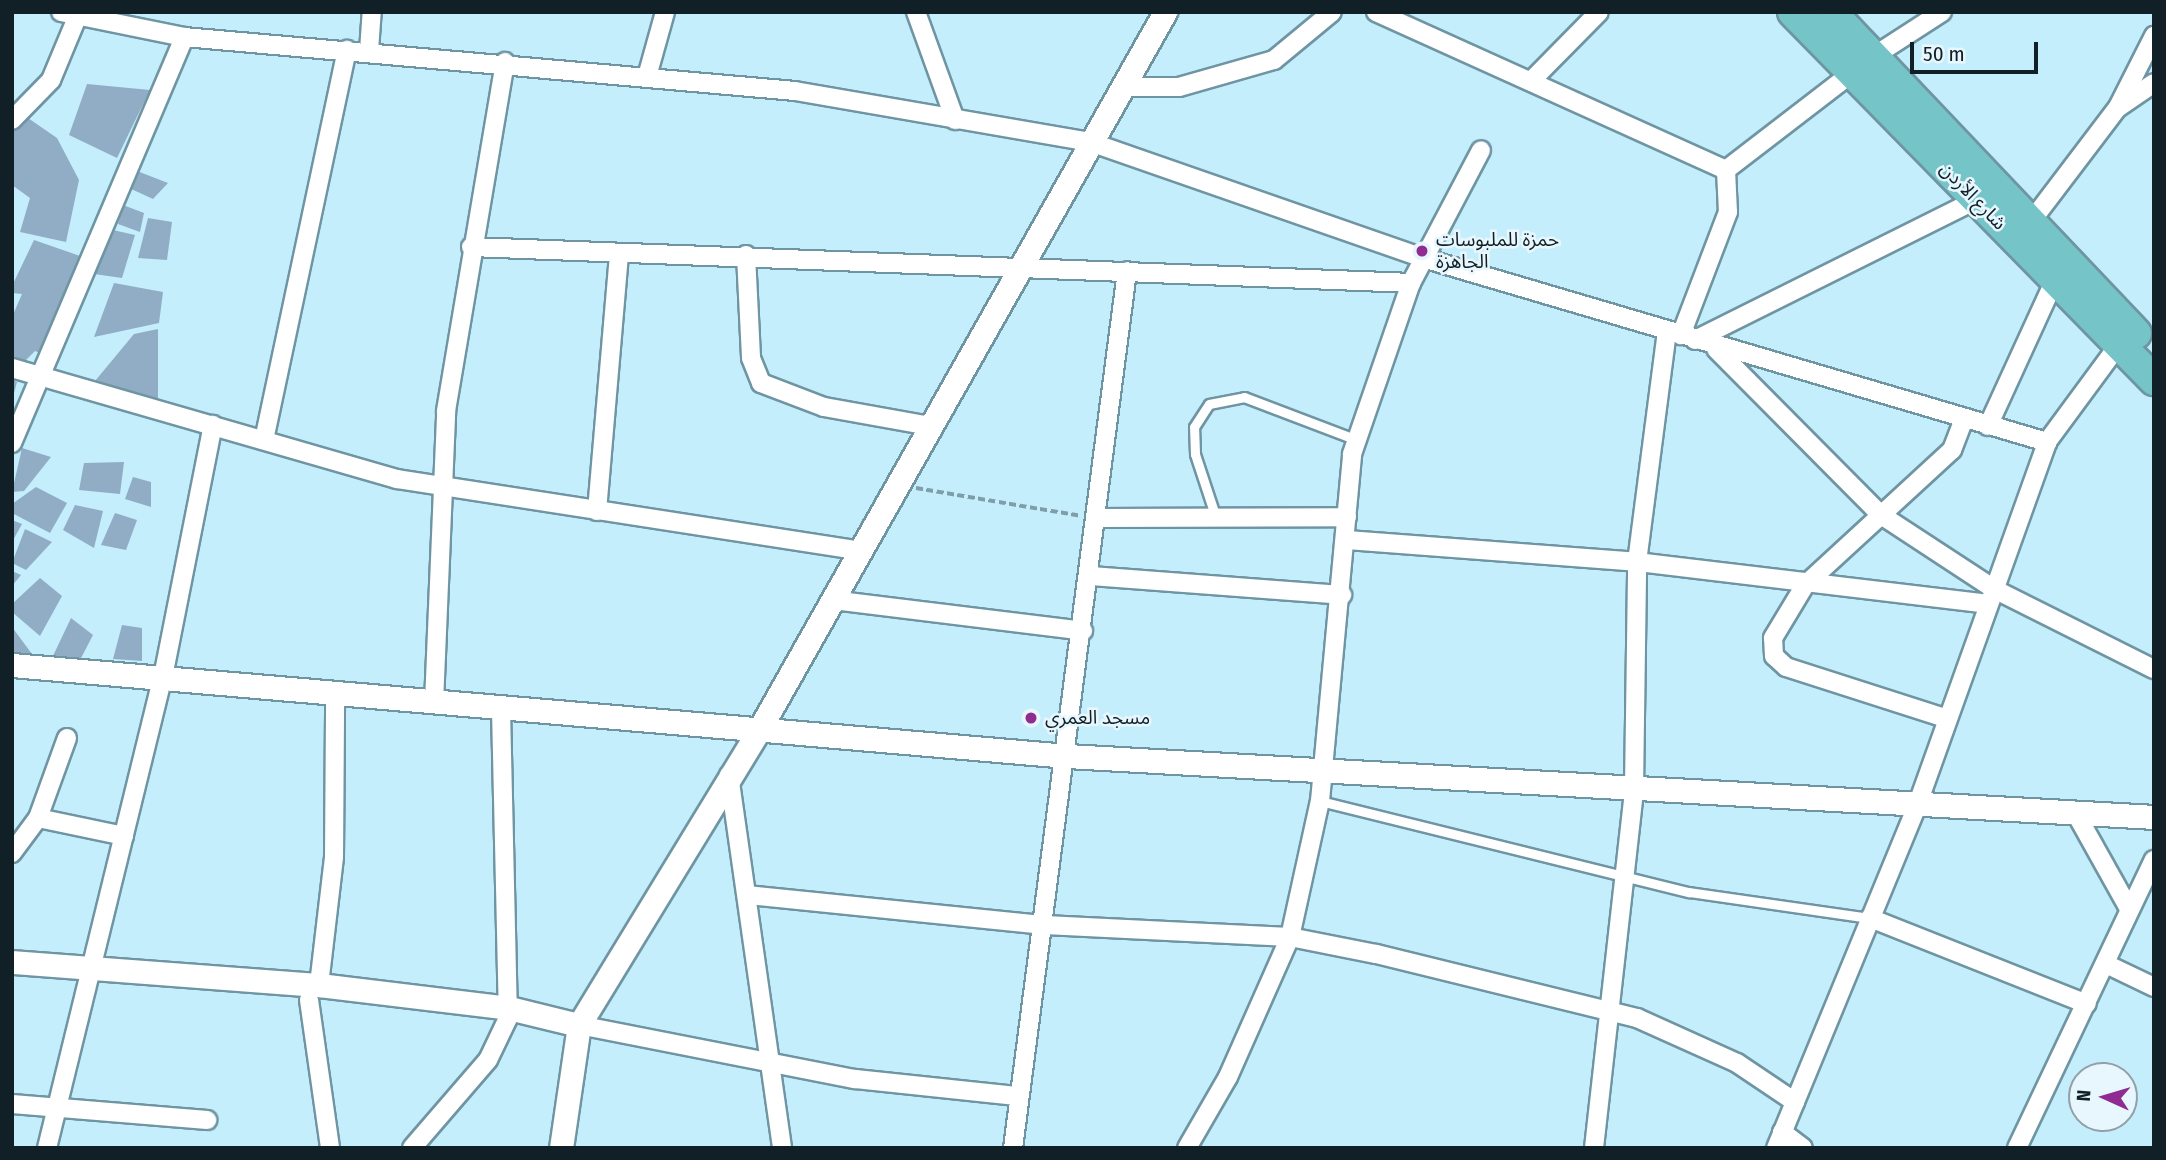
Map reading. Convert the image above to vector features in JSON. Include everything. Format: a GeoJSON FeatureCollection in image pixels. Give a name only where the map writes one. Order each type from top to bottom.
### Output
{"type":"FeatureCollection","features":[{"type":"Feature","properties":{"kind":"highway","name":"شارع الأردن"},"geometry":{"type":"LineString","coordinates":[[1793,12],[1863,64],[2030,223],[2154,351]]}},
{"type":"Feature","properties":{"kind":"highway","name":"شارع الأردن"},"geometry":{"type":"LineString","coordinates":[[1831,12],[1863,64],[1978,199],[2054,282],[2154,380]]}},
{"type":"Feature","properties":{"kind":"street"},"geometry":{"type":"LineString","coordinates":[[369,51],[372,12]]}},
{"type":"Feature","properties":{"kind":"street"},"geometry":{"type":"LineString","coordinates":[[648,74],[666,12]]}},
{"type":"Feature","properties":{"kind":"street"},"geometry":{"type":"LineString","coordinates":[[916,12],[955,120]]}},
{"type":"Feature","properties":{"kind":"street"},"geometry":{"type":"LineString","coordinates":[[561,1148],[579,1025],[729,775],[759,730],[1165,12]]}},
{"type":"Feature","properties":{"kind":"street"},"geometry":{"type":"LineString","coordinates":[[1122,87],[1179,87],[1263,64],[1301,42],[1332,12]]}},
{"type":"Feature","properties":{"kind":"street"},"geometry":{"type":"LineString","coordinates":[[1376,12],[1532,80],[1726,170]]}},
{"type":"Feature","properties":{"kind":"street"},"geometry":{"type":"LineString","coordinates":[[1532,80],[1599,12]]}},
{"type":"Feature","properties":{"kind":"street"},"geometry":{"type":"LineString","coordinates":[[1726,170],[1863,64],[1942,12]]}},
{"type":"Feature","properties":{"kind":"street"},"geometry":{"type":"LineString","coordinates":[[12,120],[51,80],[82,15],[184,37],[648,74],[795,90],[1090,142],[1423,258],[1713,347],[2047,442]]}},
{"type":"Feature","properties":{"kind":"street"},"geometry":{"type":"LineString","coordinates":[[2030,223],[2118,107],[2154,36]]}},
{"type":"Feature","properties":{"kind":"street"},"geometry":{"type":"LineString","coordinates":[[12,443],[184,37]]}},
{"type":"Feature","properties":{"kind":"street"},"geometry":{"type":"LineString","coordinates":[[264,440],[346,50]]}},
{"type":"Feature","properties":{"kind":"street"},"geometry":{"type":"LineString","coordinates":[[435,703],[442,489],[471,247],[505,62]]}},
{"type":"Feature","properties":{"kind":"street"},"geometry":{"type":"LineString","coordinates":[[2118,107],[2154,83]]}},
{"type":"Feature","properties":{"kind":"street"},"geometry":{"type":"LineString","coordinates":[[1187,1148],[1228,1077],[1290,937],[1320,801],[1357,440],[1411,283],[1481,150]]}},
{"type":"Feature","properties":{"kind":"street"},"geometry":{"type":"LineString","coordinates":[[1594,1148],[1633,789],[1637,562],[1681,336],[1728,212],[1726,170]]}},
{"type":"Feature","properties":{"kind":"street"},"geometry":{"type":"LineString","coordinates":[[1681,336],[1978,199]]}},
{"type":"Feature","properties":{"kind":"street"},"geometry":{"type":"LineString","coordinates":[[471,247],[619,255],[746,255],[1020,265],[1411,283]]}},
{"type":"Feature","properties":{"kind":"street"},"geometry":{"type":"LineString","coordinates":[[597,511],[619,255]]}},
{"type":"Feature","properties":{"kind":"street"},"geometry":{"type":"LineString","coordinates":[[746,255],[751,358],[761,383],[824,407],[930,426]]}},
{"type":"Feature","properties":{"kind":"street"},"geometry":{"type":"LineString","coordinates":[[1013,1148],[1017,1096],[1045,925],[1067,756],[1127,271]]}},
{"type":"Feature","properties":{"kind":"street"},"geometry":{"type":"LineString","coordinates":[[1988,426],[2054,282]]}},
{"type":"Feature","properties":{"kind":"street"},"geometry":{"type":"LineString","coordinates":[[1803,1148],[1779,1140],[1918,803],[1945,718],[2047,442],[2120,344]]}},
{"type":"Feature","properties":{"kind":"street"},"geometry":{"type":"LineString","coordinates":[[1713,347],[1881,515],[1991,597],[2154,670]]}},
{"type":"Feature","properties":{"kind":"street"},"geometry":{"type":"LineString","coordinates":[[12,368],[442,489],[860,551]]}},
{"type":"Feature","properties":{"kind":"street"},"geometry":{"type":"LineString","coordinates":[[1945,718],[1786,667],[1774,656],[1773,638],[1805,585],[1952,450],[1964,419]]}},
{"type":"Feature","properties":{"kind":"street"},"geometry":{"type":"LineString","coordinates":[[47,1148],[163,677],[214,425]]}},
{"type":"Feature","properties":{"kind":"street"},"geometry":{"type":"LineString","coordinates":[[1097,518],[1347,517]]}},
{"type":"Feature","properties":{"kind":"street"},"geometry":{"type":"LineString","coordinates":[[1346,540],[1637,562],[1805,585],[1991,597]]}},
{"type":"Feature","properties":{"kind":"street"},"geometry":{"type":"LineString","coordinates":[[1090,576],[1342,595]]}},
{"type":"Feature","properties":{"kind":"street"},"geometry":{"type":"LineString","coordinates":[[832,600],[1083,631]]}},
{"type":"Feature","properties":{"kind":"street"},"geometry":{"type":"LineString","coordinates":[[12,665],[163,677],[501,711],[1067,756],[1322,773],[2154,817]]}},
{"type":"Feature","properties":{"kind":"street"},"geometry":{"type":"LineString","coordinates":[[330,1148],[314,992],[334,857],[334,694]]}},
{"type":"Feature","properties":{"kind":"street"},"geometry":{"type":"LineString","coordinates":[[412,1148],[488,1060],[514,1014],[501,711]]}},
{"type":"Feature","properties":{"kind":"street"},"geometry":{"type":"LineString","coordinates":[[12,853],[38,818],[66,738]]}},
{"type":"Feature","properties":{"kind":"street"},"geometry":{"type":"LineString","coordinates":[[729,775],[782,1148]]}},
{"type":"Feature","properties":{"kind":"street"},"geometry":{"type":"LineString","coordinates":[[2075,812],[2128,907]]}},
{"type":"Feature","properties":{"kind":"street"},"geometry":{"type":"LineString","coordinates":[[38,818],[124,836]]}},
{"type":"Feature","properties":{"kind":"street"},"geometry":{"type":"LineString","coordinates":[[2017,1148],[2106,964],[2128,907],[2154,860]]}},
{"type":"Feature","properties":{"kind":"street"},"geometry":{"type":"LineString","coordinates":[[748,895],[1045,925],[1290,937],[1609,1008],[1737,1063],[1795,1101]]}},
{"type":"Feature","properties":{"kind":"street"},"geometry":{"type":"LineString","coordinates":[[1870,918],[2087,1004]]}},
{"type":"Feature","properties":{"kind":"street"},"geometry":{"type":"LineString","coordinates":[[12,962],[89,977]]}},
{"type":"Feature","properties":{"kind":"street"},"geometry":{"type":"LineString","coordinates":[[2106,964],[2154,987]]}},
{"type":"Feature","properties":{"kind":"street"},"geometry":{"type":"LineString","coordinates":[[12,978],[89,977],[314,992],[514,1014],[771,1060],[897,1086],[1017,1096]]}},
{"type":"Feature","properties":{"kind":"street"},"geometry":{"type":"LineString","coordinates":[[12,1104],[207,1120]]}},
{"type":"Feature","properties":{"kind":"lane"},"geometry":{"type":"LineString","coordinates":[[1216,518],[1195,454],[1194,428],[1209,404],[1244,397],[1357,440]]}},
{"type":"Feature","properties":{"kind":"lane"},"geometry":{"type":"LineString","coordinates":[[1320,801],[1623,876],[1870,918]]}},
{"type":"Feature","properties":{"kind":"path"},"geometry":{"type":"LineString","coordinates":[[897,485],[1097,518]]}},
{"type":"Feature","properties":{"kind":"building"},"geometry":{"type":"Polygon","coordinates":[[[87,84],[150,90],[117,158],[69,135],[87,84]]]}},
{"type":"Feature","properties":{"kind":"building"},"geometry":{"type":"Polygon","coordinates":[[[28,118],[57,138],[79,180],[66,242],[20,232],[30,198],[12,185],[12,130],[28,118]]]}},
{"type":"Feature","properties":{"kind":"building"},"geometry":{"type":"Polygon","coordinates":[[[137,171],[168,183],[153,199],[129,188],[137,171]]]}},
{"type":"Feature","properties":{"kind":"building"},"geometry":{"type":"Polygon","coordinates":[[[123,205],[144,213],[140,232],[118,224],[123,205]]]}},
{"type":"Feature","properties":{"kind":"building"},"geometry":{"type":"Polygon","coordinates":[[[148,218],[172,222],[167,260],[138,258],[148,218]]]}},
{"type":"Feature","properties":{"kind":"building"},"geometry":{"type":"Polygon","coordinates":[[[113,230],[135,235],[122,278],[94,274],[113,230]]]}},
{"type":"Feature","properties":{"kind":"building"},"geometry":{"type":"Polygon","coordinates":[[[34,240],[83,257],[42,354],[35,351],[25,361],[12,357],[12,317],[22,294],[12,293],[12,286],[34,240]]]}},
{"type":"Feature","properties":{"kind":"building"},"geometry":{"type":"Polygon","coordinates":[[[114,283],[163,292],[159,323],[94,337],[114,283]]]}},
{"type":"Feature","properties":{"kind":"building"},"geometry":{"type":"Polygon","coordinates":[[[158,329],[158,401],[95,381],[134,334],[158,329]]]}},
{"type":"Feature","properties":{"kind":"building"},"geometry":{"type":"Polygon","coordinates":[[[12,380],[17,382],[13,397],[12,397],[12,380]]]}},
{"type":"Feature","properties":{"kind":"building"},"geometry":{"type":"Polygon","coordinates":[[[22,448],[51,457],[24,491],[12,492],[22,448]]]}},
{"type":"Feature","properties":{"kind":"building"},"geometry":{"type":"Polygon","coordinates":[[[124,462],[120,494],[79,490],[84,463],[124,462]]]}},
{"type":"Feature","properties":{"kind":"building"},"geometry":{"type":"Polygon","coordinates":[[[133,477],[151,482],[151,507],[125,499],[133,477]]]}},
{"type":"Feature","properties":{"kind":"building"},"geometry":{"type":"Polygon","coordinates":[[[36,487],[67,503],[50,533],[12,513],[12,504],[36,487]]]}},
{"type":"Feature","properties":{"kind":"building"},"geometry":{"type":"Polygon","coordinates":[[[75,505],[103,511],[94,548],[63,530],[75,505]]]}},
{"type":"Feature","properties":{"kind":"building"},"geometry":{"type":"Polygon","coordinates":[[[115,513],[137,520],[126,550],[101,545],[115,513]]]}},
{"type":"Feature","properties":{"kind":"building"},"geometry":{"type":"Polygon","coordinates":[[[12,520],[22,524],[12,542],[12,520]]]}},
{"type":"Feature","properties":{"kind":"building"},"geometry":{"type":"Polygon","coordinates":[[[25,529],[52,542],[26,570],[12,563],[25,529]]]}},
{"type":"Feature","properties":{"kind":"building"},"geometry":{"type":"Polygon","coordinates":[[[12,571],[21,575],[12,586],[12,571]]]}},
{"type":"Feature","properties":{"kind":"building"},"geometry":{"type":"Polygon","coordinates":[[[40,578],[62,596],[40,636],[12,612],[12,604],[40,578]]]}},
{"type":"Feature","properties":{"kind":"building"},"geometry":{"type":"Polygon","coordinates":[[[71,618],[93,635],[79,662],[52,658],[71,618]]]}},
{"type":"Feature","properties":{"kind":"building"},"geometry":{"type":"Polygon","coordinates":[[[122,625],[142,628],[142,661],[113,659],[122,625]]]}},
{"type":"Feature","properties":{"kind":"building"},"geometry":{"type":"Polygon","coordinates":[[[12,627],[32,654],[12,652],[12,627]]]}},
{"type":"Feature","properties":{"kind":"place","name":"حمزة للملبوسات الجاهزة"},"geometry":{"type":"Point","coordinates":[1422,251]}},
{"type":"Feature","properties":{"kind":"place","name":"مسجد العمري"},"geometry":{"type":"Point","coordinates":[1031,718]}}]}
